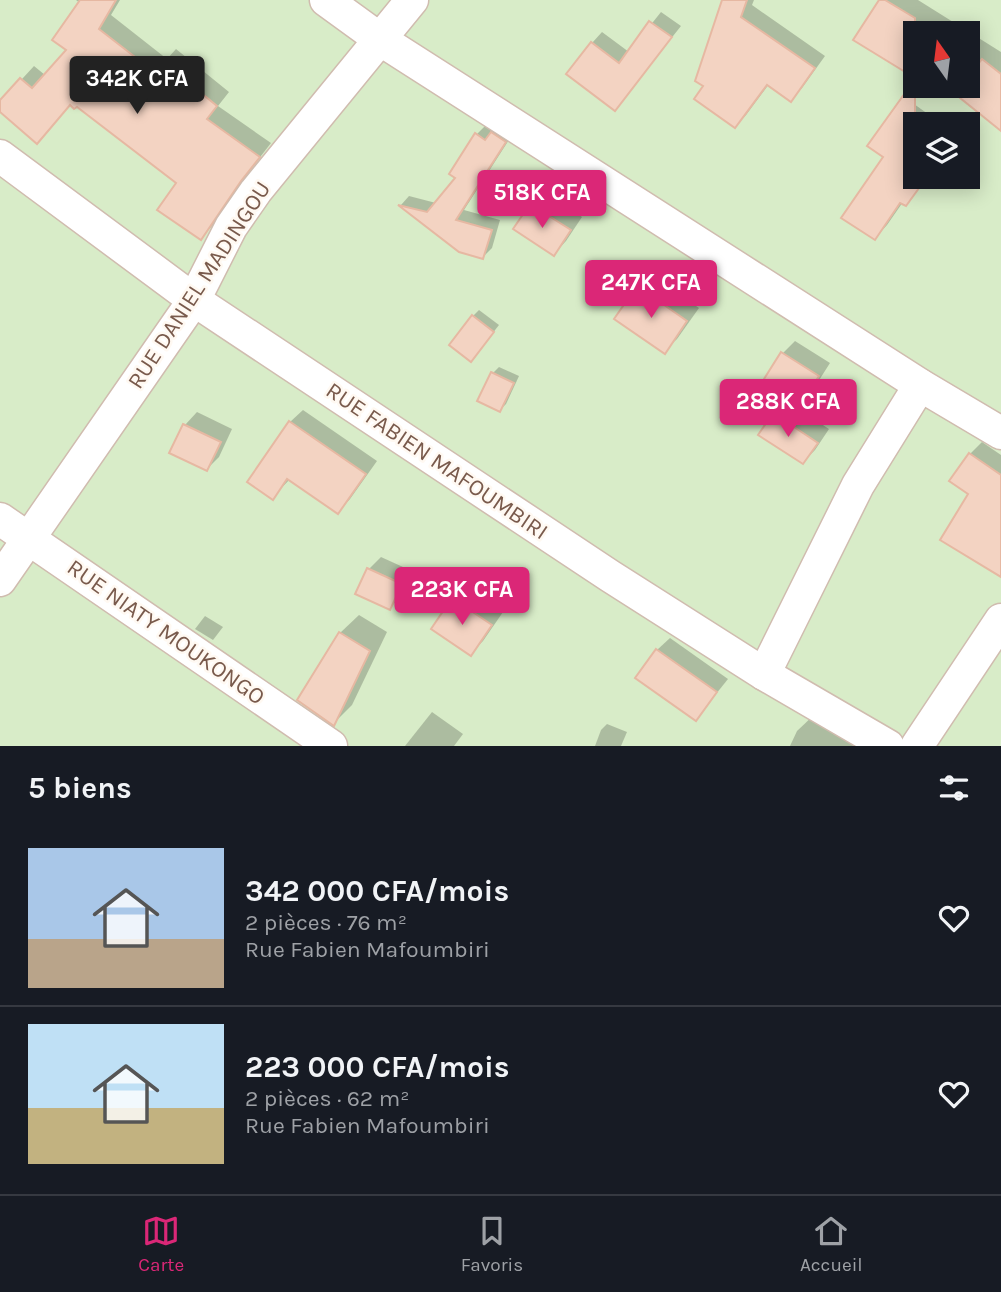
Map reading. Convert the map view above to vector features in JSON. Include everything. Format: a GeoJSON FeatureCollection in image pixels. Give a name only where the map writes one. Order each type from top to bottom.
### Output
{"type":"FeatureCollection","features":[{"type":"Feature","properties":{"kind":"street"},"geometry":{"type":"LineString","coordinates":[[326,0],[381,40],[920,385],[1001,433]]}},
{"type":"Feature","properties":{"kind":"street","name":"RUE DANIEL MADINGOU"},"geometry":{"type":"LineString","coordinates":[[0,580],[194,300],[232,227],[256,191],[412,0]]}},
{"type":"Feature","properties":{"kind":"street","name":"RUE FABIEN MAFOUMBIRI"},"geometry":{"type":"LineString","coordinates":[[0,156],[194,300],[610,576],[764,674],[888,746]]}},
{"type":"Feature","properties":{"kind":"street"},"geometry":{"type":"LineString","coordinates":[[764,674],[858,485],[920,385]]}},
{"type":"Feature","properties":{"kind":"street","name":"RUE NIATY MOUKONGO"},"geometry":{"type":"LineString","coordinates":[[0,519],[331,746]]}},
{"type":"Feature","properties":{"kind":"street"},"geometry":{"type":"LineString","coordinates":[[917,746],[1001,620]]}},
{"type":"Feature","properties":{"kind":"green space"},"geometry":{"type":"Polygon","coordinates":[[[0,0],[1001,0],[1001,746],[0,746],[0,0]]]}},
{"type":"Feature","properties":{"kind":"building"},"geometry":{"type":"Polygon","coordinates":[[[80,0],[116,0],[99,29],[153,71],[162,61],[217,106],[207,119],[260,157],[201,240],[157,210],[176,183],[77,107],[74,109],[70,105],[37,144],[0,112],[0,100],[20,78],[32,88],[66,50],[52,40],[80,0]]]}},
{"type":"Feature","properties":{"kind":"building"},"geometry":{"type":"Polygon","coordinates":[[[722,0],[747,0],[741,17],[815,68],[791,102],[767,85],[735,128],[694,99],[703,86],[695,81],[722,0]]]}},
{"type":"Feature","properties":{"kind":"building"},"geometry":{"type":"Polygon","coordinates":[[[879,0],[885,0],[915,18],[915,21],[903,21],[903,71],[853,40],[879,0]]]}},
{"type":"Feature","properties":{"kind":"building"},"geometry":{"type":"Polygon","coordinates":[[[649,21],[672,37],[615,111],[566,74],[591,42],[619,63],[649,21]]]}},
{"type":"Feature","properties":{"kind":"building"},"geometry":{"type":"Polygon","coordinates":[[[982,59],[1001,74],[1001,131],[960,98],[980,98],[982,59]]]}},
{"type":"Feature","properties":{"kind":"building"},"geometry":{"type":"Polygon","coordinates":[[[903,96],[903,98],[915,98],[915,112],[903,112],[903,189],[918,189],[906,206],[900,203],[875,240],[841,218],[883,157],[867,146],[903,96]]]}},
{"type":"Feature","properties":{"kind":"building"},"geometry":{"type":"Polygon","coordinates":[[[491,132],[506,142],[456,220],[492,230],[483,259],[459,252],[398,205],[427,212],[455,178],[449,174],[475,133],[485,140],[491,132]]]}},
{"type":"Feature","properties":{"kind":"building"},"geometry":{"type":"Polygon","coordinates":[[[530,204],[571,230],[554,256],[513,229],[530,204]]]}},
{"type":"Feature","properties":{"kind":"building"},"geometry":{"type":"Polygon","coordinates":[[[637,286],[687,321],[665,354],[614,319],[637,286]]]}},
{"type":"Feature","properties":{"kind":"building"},"geometry":{"type":"Polygon","coordinates":[[[472,315],[494,332],[471,362],[449,345],[472,315]]]}},
{"type":"Feature","properties":{"kind":"building"},"geometry":{"type":"Polygon","coordinates":[[[781,352],[819,376],[796,411],[759,387],[781,352]]]}},
{"type":"Feature","properties":{"kind":"building"},"geometry":{"type":"Polygon","coordinates":[[[491,372],[514,383],[500,412],[477,401],[491,372]]]}},
{"type":"Feature","properties":{"kind":"building"},"geometry":{"type":"Polygon","coordinates":[[[773,413],[818,443],[803,464],[758,435],[773,413]]]}},
{"type":"Feature","properties":{"kind":"building"},"geometry":{"type":"Polygon","coordinates":[[[289,421],[366,474],[338,514],[287,479],[273,500],[247,482],[289,421]]]}},
{"type":"Feature","properties":{"kind":"building"},"geometry":{"type":"Polygon","coordinates":[[[183,424],[221,442],[207,471],[169,453],[183,424]]]}},
{"type":"Feature","properties":{"kind":"building"},"geometry":{"type":"Polygon","coordinates":[[[969,453],[1001,475],[1001,577],[940,540],[968,494],[949,481],[969,453]]]}},
{"type":"Feature","properties":{"kind":"building"},"geometry":{"type":"Polygon","coordinates":[[[367,568],[402,584],[390,610],[355,594],[367,568]]]}},
{"type":"Feature","properties":{"kind":"building"},"geometry":{"type":"Polygon","coordinates":[[[452,598],[492,625],[471,656],[431,629],[452,598]]]}},
{"type":"Feature","properties":{"kind":"building"},"geometry":{"type":"Polygon","coordinates":[[[339,632],[370,651],[334,726],[297,700],[339,632]]]}},
{"type":"Feature","properties":{"kind":"building"},"geometry":{"type":"Polygon","coordinates":[[[656,649],[717,692],[696,721],[635,678],[656,649]]]}}]}
